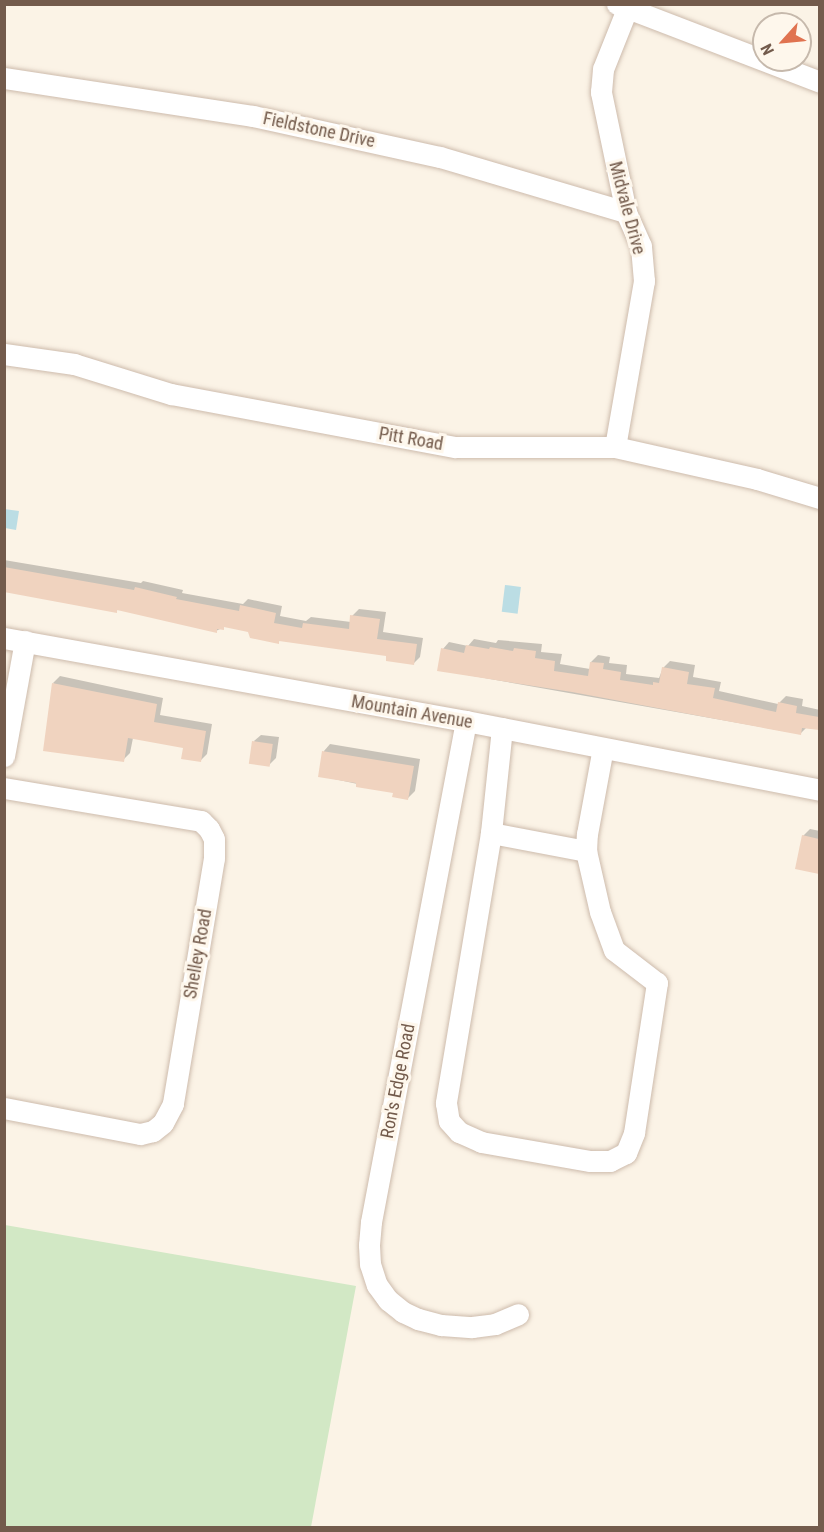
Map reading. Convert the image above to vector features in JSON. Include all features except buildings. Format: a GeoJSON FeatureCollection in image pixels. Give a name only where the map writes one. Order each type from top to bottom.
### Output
{"type":"FeatureCollection","features":[{"type":"Feature","properties":{"kind":"street"},"geometry":{"type":"LineString","coordinates":[[622,7],[819,82]]}},
{"type":"Feature","properties":{"kind":"street","name":"Midvale Drive"},"geometry":{"type":"LineString","coordinates":[[615,447],[644,281],[641,246],[626,212],[601,92],[603,69],[622,7]]}},
{"type":"Feature","properties":{"kind":"street","name":"Fieldstone Drive"},"geometry":{"type":"LineString","coordinates":[[4,78],[253,116],[441,157],[626,212]]}},
{"type":"Feature","properties":{"kind":"street","name":"Pitt Road"},"geometry":{"type":"LineString","coordinates":[[4,354],[74,364],[171,394],[456,447],[615,447],[757,479],[819,498]]}},
{"type":"Feature","properties":{"kind":"street","name":"Mountain Avenue"},"geometry":{"type":"LineString","coordinates":[[4,638],[466,721],[819,790]]}},
{"type":"Feature","properties":{"kind":"street"},"geometry":{"type":"LineString","coordinates":[[4,756],[25,641]]}},
{"type":"Feature","properties":{"kind":"street","name":"Ron's Edge Road"},"geometry":{"type":"LineString","coordinates":[[466,721],[371,1222],[369,1255],[377,1285],[388,1300],[403,1312],[418,1319],[441,1325],[472,1327],[495,1324],[519,1314]]}},
{"type":"Feature","properties":{"kind":"street"},"geometry":{"type":"LineString","coordinates":[[502,728],[491,833],[446,1103],[449,1121],[459,1132],[481,1142],[590,1161],[610,1161],[626,1153],[634,1133],[657,983],[614,950],[600,912],[586,850],[603,748]]}},
{"type":"Feature","properties":{"kind":"street","name":"Shelley Road"},"geometry":{"type":"LineString","coordinates":[[4,788],[201,821],[214,839],[214,858],[173,1104],[164,1123],[153,1131],[140,1134],[4,1108]]}},
{"type":"Feature","properties":{"kind":"street"},"geometry":{"type":"LineString","coordinates":[[491,833],[586,850]]}},
{"type":"Feature","properties":{"kind":"green space"},"geometry":{"type":"Polygon","coordinates":[[[5,1225],[356,1286],[311,1527],[5,1527],[5,1225]]]}},
{"type":"Feature","properties":{"kind":"water"},"geometry":{"type":"Polygon","coordinates":[[[4,509],[19,511],[16,530],[5,528],[4,509]]]}},
{"type":"Feature","properties":{"kind":"water"},"geometry":{"type":"Polygon","coordinates":[[[505,585],[521,587],[518,614],[502,612],[505,585]]]}}]}
